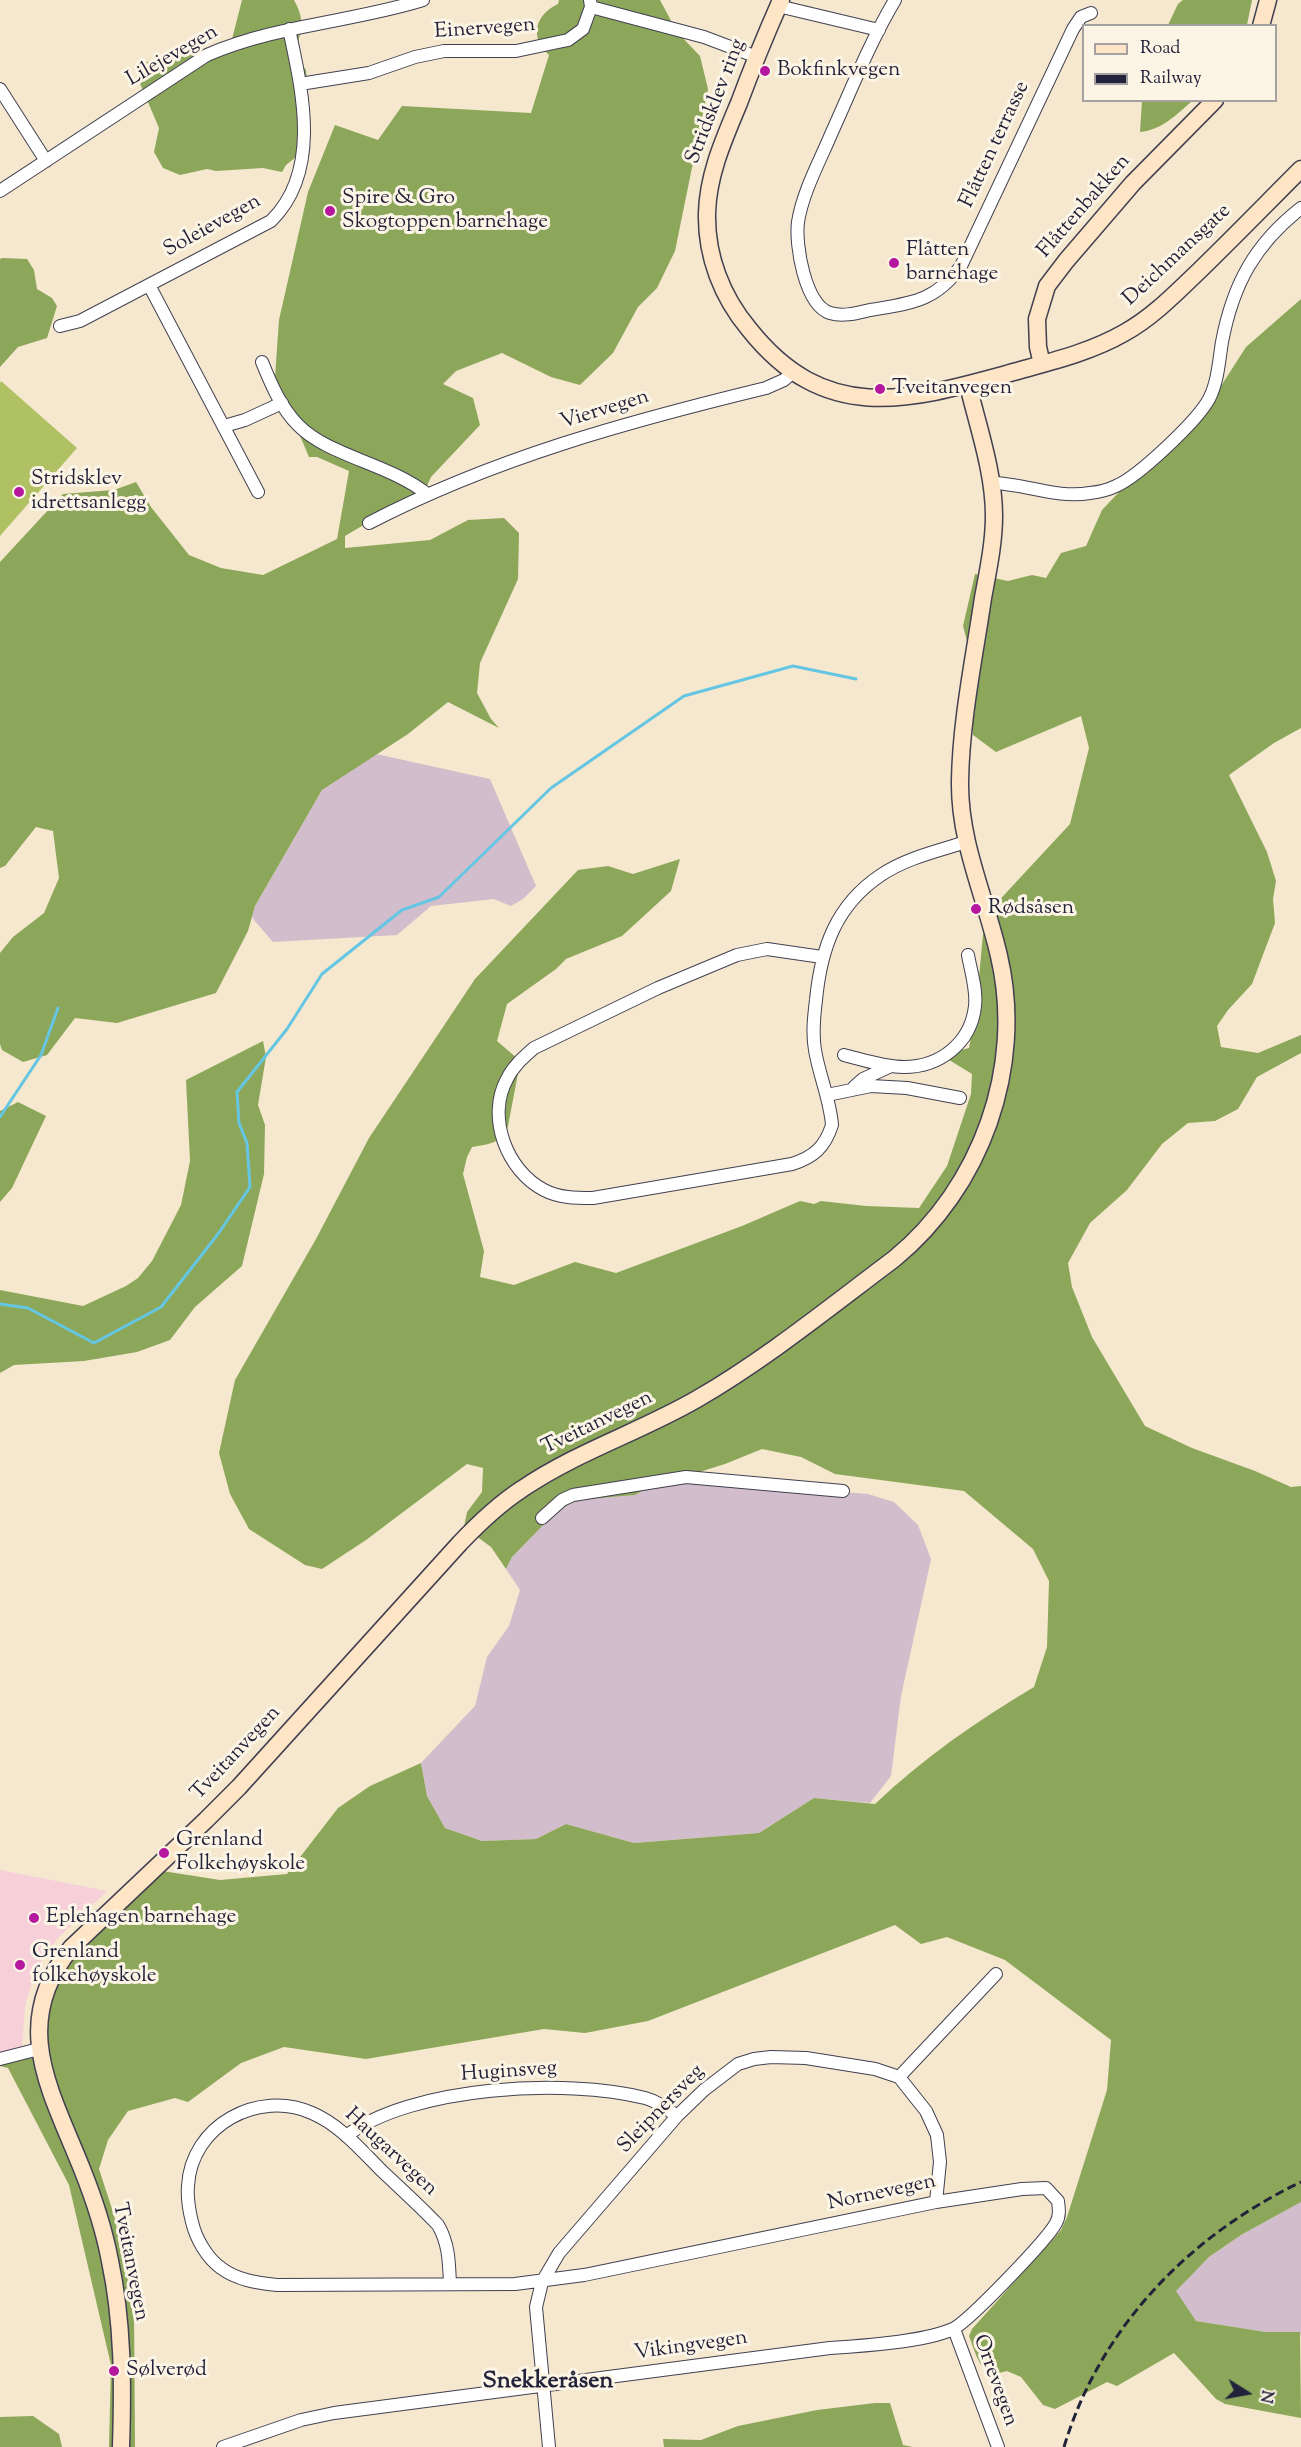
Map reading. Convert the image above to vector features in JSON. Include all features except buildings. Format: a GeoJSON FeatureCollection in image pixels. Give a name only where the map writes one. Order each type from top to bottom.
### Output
{"type":"FeatureCollection","features":[{"type":"Feature","properties":{"kind":"main road"},"geometry":{"type":"LineString","coordinates":[[1262,24],[1268,0]]}},
{"type":"Feature","properties":{"kind":"main road","name":"Stridsklev ring"},"geometry":{"type":"LineString","coordinates":[[779,3],[714,166],[708,197],[708,231],[714,264],[733,307],[761,343],[794,372],[830,390],[872,399],[924,395],[968,385]]}},
{"type":"Feature","properties":{"kind":"main road","name":"Flåttenbakken"},"geometry":{"type":"LineString","coordinates":[[1042,364],[1036,319],[1047,286],[1133,183],[1213,102]]}},
{"type":"Feature","properties":{"kind":"main road","name":"Deichmansgate"},"geometry":{"type":"LineString","coordinates":[[968,385],[1102,344],[1139,324],[1194,275],[1301,169]]}},
{"type":"Feature","properties":{"kind":"main road","name":"Tveitanvegen"},"geometry":{"type":"LineString","coordinates":[[121,2447],[122,2350],[110,2260],[93,2197],[54,2102],[39,2049],[38,2024],[44,1994],[59,1963],[71,1948],[239,1787],[481,1521],[522,1488],[664,1417],[728,1380],[894,1259],[919,1238],[939,1215],[965,1175],[984,1137],[1000,1083],[1007,1036],[1007,1008],[1000,958],[966,842],[960,801],[961,760],[967,705],[993,532],[991,483],[968,385]]}},
{"type":"Feature","properties":{"kind":"street","name":"Lilejevegen"},"geometry":{"type":"LineString","coordinates":[[0,191],[207,55],[234,43],[423,0]]}},
{"type":"Feature","properties":{"kind":"street"},"geometry":{"type":"LineString","coordinates":[[779,3],[879,30],[895,0]]}},
{"type":"Feature","properties":{"kind":"street","name":"Einervegen"},"geometry":{"type":"LineString","coordinates":[[300,84],[369,73],[415,57],[444,51],[516,51],[568,40],[583,29],[590,4],[704,37],[757,57]]}},
{"type":"Feature","properties":{"kind":"street","name":"Flåtten terrasse"},"geometry":{"type":"LineString","coordinates":[[879,30],[814,174],[799,220],[797,234],[799,252],[808,287],[819,306],[829,313],[847,315],[925,298],[951,280],[961,266],[1073,29],[1081,17],[1091,13]]}},
{"type":"Feature","properties":{"kind":"street","name":"Soleievegen"},"geometry":{"type":"LineString","coordinates":[[60,326],[80,321],[271,221],[282,208],[294,183],[303,149],[304,132],[300,84],[289,29]]}},
{"type":"Feature","properties":{"kind":"street"},"geometry":{"type":"LineString","coordinates":[[0,89],[46,160]]}},
{"type":"Feature","properties":{"kind":"street"},"geometry":{"type":"LineString","coordinates":[[991,483],[1008,483],[1039,491],[1078,495],[1116,486],[1144,466],[1195,417],[1210,398],[1230,309],[1242,276],[1261,246],[1280,225],[1301,208]]}},
{"type":"Feature","properties":{"kind":"street"},"geometry":{"type":"LineString","coordinates":[[149,285],[258,492]]}},
{"type":"Feature","properties":{"kind":"street"},"geometry":{"type":"LineString","coordinates":[[262,362],[282,403],[300,428],[316,440],[402,477],[427,494]]}},
{"type":"Feature","properties":{"kind":"street","name":"Viervegen"},"geometry":{"type":"LineString","coordinates":[[369,523],[427,494],[499,466],[629,423],[766,388],[784,381],[794,372]]}},
{"type":"Feature","properties":{"kind":"street"},"geometry":{"type":"LineString","coordinates":[[224,426],[245,420],[282,403]]}},
{"type":"Feature","properties":{"kind":"street"},"geometry":{"type":"LineString","coordinates":[[822,957],[767,950],[737,955],[658,988],[534,1048],[518,1062],[506,1080],[500,1103],[500,1129],[508,1153],[519,1170],[545,1190],[573,1198],[593,1198],[792,1164],[807,1159],[823,1147],[832,1125],[815,1050],[814,1029],[822,957],[829,937],[850,903],[881,875],[898,865],[966,842]]}},
{"type":"Feature","properties":{"kind":"street"},"geometry":{"type":"LineString","coordinates":[[844,1056],[891,1066],[923,1065],[939,1059],[956,1048],[966,1035],[972,1021],[975,1004],[968,955]]}},
{"type":"Feature","properties":{"kind":"street"},"geometry":{"type":"LineString","coordinates":[[853,1089],[863,1079],[891,1066]]}},
{"type":"Feature","properties":{"kind":"street"},"geometry":{"type":"LineString","coordinates":[[827,1095],[871,1086],[907,1088],[960,1098]]}},
{"type":"Feature","properties":{"kind":"street"},"geometry":{"type":"LineString","coordinates":[[542,1518],[562,1500],[573,1495],[686,1477],[843,1491]]}},
{"type":"Feature","properties":{"kind":"street"},"geometry":{"type":"LineString","coordinates":[[936,2202],[940,2162],[937,2135],[926,2111],[899,2078],[996,1974]]}},
{"type":"Feature","properties":{"kind":"street"},"geometry":{"type":"LineString","coordinates":[[0,2060],[39,2049]]}},
{"type":"Feature","properties":{"kind":"street","name":"Sleipnersveg"},"geometry":{"type":"LineString","coordinates":[[549,2447],[536,2307],[542,2282],[559,2253],[677,2116],[724,2073],[738,2064],[754,2059],[806,2058],[875,2069],[899,2078]]}},
{"type":"Feature","properties":{"kind":"street","name":"Huginsveg"},"geometry":{"type":"LineString","coordinates":[[346,2136],[377,2117],[405,2108],[475,2092],[510,2088],[553,2088],[647,2098],[677,2116]]}},
{"type":"Feature","properties":{"kind":"street","name":"Haugarvegen"},"geometry":{"type":"LineString","coordinates":[[450,2284],[449,2251],[438,2225],[330,2122],[291,2106],[268,2104],[236,2114],[222,2124],[199,2150],[188,2185],[188,2207],[194,2232],[205,2251],[220,2267],[238,2277],[258,2283],[298,2285],[516,2284],[542,2282]]}},
{"type":"Feature","properties":{"kind":"street","name":"Nornevegen"},"geometry":{"type":"LineString","coordinates":[[542,2282],[936,2202],[1038,2187],[1051,2191],[1059,2200],[1059,2215],[1050,2230],[1008,2277],[954,2329]]}},
{"type":"Feature","properties":{"kind":"street","name":"Vikingvegen"},"geometry":{"type":"LineString","coordinates":[[223,2447],[301,2420],[334,2413],[543,2384],[870,2345],[954,2329]]}},
{"type":"Feature","properties":{"kind":"street","name":"Orrevegen"},"geometry":{"type":"LineString","coordinates":[[954,2329],[998,2447]]}},
{"type":"Feature","properties":{"kind":"shaded area"},"geometry":{"type":"Polygon","coordinates":[[[376,754],[490,779],[536,886],[523,899],[511,906],[494,899],[431,906],[397,935],[273,942],[252,916],[255,906],[322,790],[376,754]]]}},
{"type":"Feature","properties":{"kind":"shaded area"},"geometry":{"type":"Polygon","coordinates":[[[697,1480],[868,1494],[894,1502],[918,1525],[931,1559],[901,1696],[891,1776],[870,1803],[814,1798],[759,1833],[634,1843],[566,1824],[536,1839],[482,1841],[445,1828],[427,1796],[421,1763],[475,1706],[487,1657],[509,1626],[520,1590],[506,1569],[512,1557],[557,1511],[578,1500],[635,1495],[648,1488],[697,1480]]]}},
{"type":"Feature","properties":{"kind":"shaded area","name":"Grenland folkehøyskole"},"geometry":{"type":"Polygon","coordinates":[[[0,1870],[107,1891],[58,1938],[45,1954],[34,1976],[25,2006],[22,2046],[0,2055],[0,1870]]]}},
{"type":"Feature","properties":{"kind":"shaded area"},"geometry":{"type":"Polygon","coordinates":[[[1301,2202],[1301,2337],[1300,2332],[1266,2332],[1196,2321],[1175,2291],[1209,2257],[1241,2235],[1301,2202]]]}},
{"type":"Feature","properties":{"kind":"green space"},"geometry":{"type":"Polygon","coordinates":[[[242,0],[294,0],[298,8],[301,27],[295,56],[306,70],[307,80],[301,153],[286,165],[282,172],[263,168],[216,171],[207,169],[180,175],[163,168],[154,152],[159,128],[139,81],[142,63],[231,43],[242,0]]]}},
{"type":"Feature","properties":{"kind":"green space"},"geometry":{"type":"Polygon","coordinates":[[[559,0],[660,0],[677,32],[700,56],[708,89],[675,251],[657,288],[638,307],[613,353],[580,385],[551,377],[502,353],[456,371],[443,384],[473,398],[480,425],[431,477],[426,488],[345,536],[345,548],[430,540],[468,520],[504,518],[519,533],[518,579],[480,663],[477,693],[491,719],[499,728],[448,702],[408,734],[322,790],[255,906],[248,931],[216,993],[117,1023],[75,1018],[47,1055],[23,1062],[2,1050],[0,1044],[0,953],[13,937],[44,913],[59,878],[53,831],[36,827],[5,866],[0,868],[0,562],[63,494],[114,490],[136,482],[151,507],[189,555],[221,568],[263,575],[337,539],[349,471],[317,457],[309,457],[275,377],[279,320],[308,192],[335,125],[378,140],[402,106],[531,113],[549,55],[539,41],[537,27],[544,14],[558,4],[559,0]]]}},
{"type":"Feature","properties":{"kind":"green space"},"geometry":{"type":"Polygon","coordinates":[[[1183,0],[1252,0],[1247,24],[1168,24],[1178,4],[1183,0]]]}},
{"type":"Feature","properties":{"kind":"green space"},"geometry":{"type":"Polygon","coordinates":[[[1142,102],[1191,102],[1162,125],[1140,132],[1142,102]]]}},
{"type":"Feature","properties":{"kind":"green space"},"geometry":{"type":"Polygon","coordinates":[[[0,259],[27,259],[34,270],[37,289],[52,298],[57,306],[47,338],[18,347],[0,367],[0,259]]]}},
{"type":"Feature","properties":{"kind":"green space"},"geometry":{"type":"Polygon","coordinates":[[[1301,299],[1301,728],[1274,743],[1229,775],[1267,852],[1276,881],[1273,899],[1275,923],[1252,984],[1217,1026],[1221,1047],[1258,1053],[1301,1035],[1301,1053],[1257,1077],[1238,1109],[1215,1121],[1188,1123],[1162,1144],[1127,1190],[1090,1223],[1068,1263],[1072,1287],[1092,1337],[1145,1426],[1192,1448],[1291,1487],[1301,1486],[1301,2202],[1241,2235],[1209,2257],[1176,2291],[1196,2321],[1266,2332],[1300,2332],[1301,2418],[1225,2404],[1216,2399],[1174,2353],[1117,2386],[1107,2382],[1055,2409],[1043,2405],[1021,2377],[1007,2371],[998,2373],[985,2369],[977,2358],[969,2336],[972,2329],[1061,2230],[1107,2090],[1111,2040],[1005,1960],[947,1937],[921,1944],[895,1925],[648,2021],[585,2033],[544,2029],[366,2059],[284,2047],[241,2063],[188,2102],[175,2098],[128,2111],[108,2140],[99,2169],[114,2215],[134,2309],[135,2447],[109,2447],[111,2365],[69,2185],[8,2068],[0,2066],[0,2061],[40,2052],[42,2009],[66,1956],[156,1870],[220,1880],[287,1874],[338,1808],[370,1786],[421,1763],[427,1796],[445,1828],[482,1841],[536,1839],[566,1824],[634,1843],[759,1833],[814,1798],[875,1804],[951,1741],[1034,1687],[1047,1647],[1049,1581],[1033,1549],[964,1491],[835,1474],[801,1457],[762,1449],[725,1464],[648,1488],[635,1495],[578,1500],[557,1511],[512,1557],[506,1569],[491,1547],[464,1527],[467,1512],[482,1492],[483,1468],[467,1464],[366,1540],[322,1569],[305,1565],[249,1529],[230,1494],[219,1453],[235,1380],[316,1239],[369,1138],[475,979],[578,870],[608,866],[633,874],[680,859],[671,891],[622,936],[566,959],[556,969],[507,1004],[497,1041],[518,1059],[519,1068],[508,1126],[498,1140],[472,1147],[463,1174],[484,1251],[480,1277],[514,1285],[575,1262],[616,1273],[742,1226],[800,1201],[814,1204],[821,1201],[919,1208],[947,1166],[971,1094],[972,1074],[941,1055],[969,1048],[976,1010],[983,934],[992,908],[1070,824],[1089,748],[1081,716],[996,752],[973,735],[971,709],[977,679],[963,626],[975,574],[1008,581],[1032,575],[1046,578],[1061,553],[1086,546],[1102,510],[1157,452],[1201,417],[1246,347],[1301,299]]]}},
{"type":"Feature","properties":{"kind":"green space","name":"Stridsklev idrettsanlegg"},"geometry":{"type":"Polygon","coordinates":[[[1,381],[77,448],[0,536],[0,383],[1,381]]]}},
{"type":"Feature","properties":{"kind":"green space"},"geometry":{"type":"Polygon","coordinates":[[[263,1041],[266,1057],[258,1105],[265,1125],[264,1174],[242,1266],[195,1307],[170,1340],[137,1352],[84,1361],[14,1365],[0,1373],[0,1290],[83,1306],[138,1278],[152,1261],[181,1205],[190,1161],[186,1080],[263,1041]]]}},
{"type":"Feature","properties":{"kind":"green space"},"geometry":{"type":"Polygon","coordinates":[[[18,1102],[46,1116],[12,1188],[0,1202],[0,1111],[18,1102]]]}},
{"type":"Feature","properties":{"kind":"green space"},"geometry":{"type":"Polygon","coordinates":[[[890,2403],[903,2445],[913,2447],[664,2447],[663,2439],[701,2440],[738,2426],[817,2410],[890,2403]]]}},
{"type":"Feature","properties":{"kind":"green space"},"geometry":{"type":"Polygon","coordinates":[[[33,2416],[59,2434],[62,2447],[0,2447],[0,2417],[33,2416]]]}},
{"type":"Feature","properties":{"kind":"waterway"},"geometry":{"type":"LineString","coordinates":[[0,1304],[28,1308],[94,1343],[161,1307],[218,1234],[250,1187],[247,1143],[239,1123],[237,1092],[287,1029],[322,974],[402,910],[439,897],[551,788],[684,696],[793,666],[856,679]]}},
{"type":"Feature","properties":{"kind":"waterway"},"geometry":{"type":"LineString","coordinates":[[0,1117],[41,1055],[58,1008]]}},
{"type":"Feature","properties":{"kind":"railway"},"geometry":{"type":"LineString","coordinates":[[1064,2447],[1080,2403],[1101,2362],[1126,2324],[1154,2289],[1187,2257],[1222,2229],[1260,2204],[1301,2182]]}},
{"type":"Feature","properties":{"kind":"place","name":"Bokfinkvegen"},"geometry":{"type":"Point","coordinates":[765,71]}},
{"type":"Feature","properties":{"kind":"place","name":"Spire & Gro Skogtoppen barnehage"},"geometry":{"type":"Point","coordinates":[330,211]}},
{"type":"Feature","properties":{"kind":"place","name":"Flåtten barnehage"},"geometry":{"type":"Point","coordinates":[894,263]}},
{"type":"Feature","properties":{"kind":"place","name":"Tveitanvegen"},"geometry":{"type":"Point","coordinates":[880,389]}},
{"type":"Feature","properties":{"kind":"place","name":"Stridsklev idrettsanlegg"},"geometry":{"type":"Point","coordinates":[19,492]}},
{"type":"Feature","properties":{"kind":"place","name":"Rødsåsen"},"geometry":{"type":"Point","coordinates":[976,909]}},
{"type":"Feature","properties":{"kind":"place","name":"Grenland Folkehøyskole"},"geometry":{"type":"Point","coordinates":[164,1853]}},
{"type":"Feature","properties":{"kind":"place","name":"Eplehagen barnehage"},"geometry":{"type":"Point","coordinates":[34,1918]}},
{"type":"Feature","properties":{"kind":"place","name":"Grenland folkehøyskole"},"geometry":{"type":"Point","coordinates":[20,1965]}},
{"type":"Feature","properties":{"kind":"place","name":"Sølverød"},"geometry":{"type":"Point","coordinates":[114,2371]}},
{"type":"Feature","properties":{"kind":"district","name":"Snekkeråsen"},"geometry":{"type":"Point","coordinates":[548,2383]}}]}
